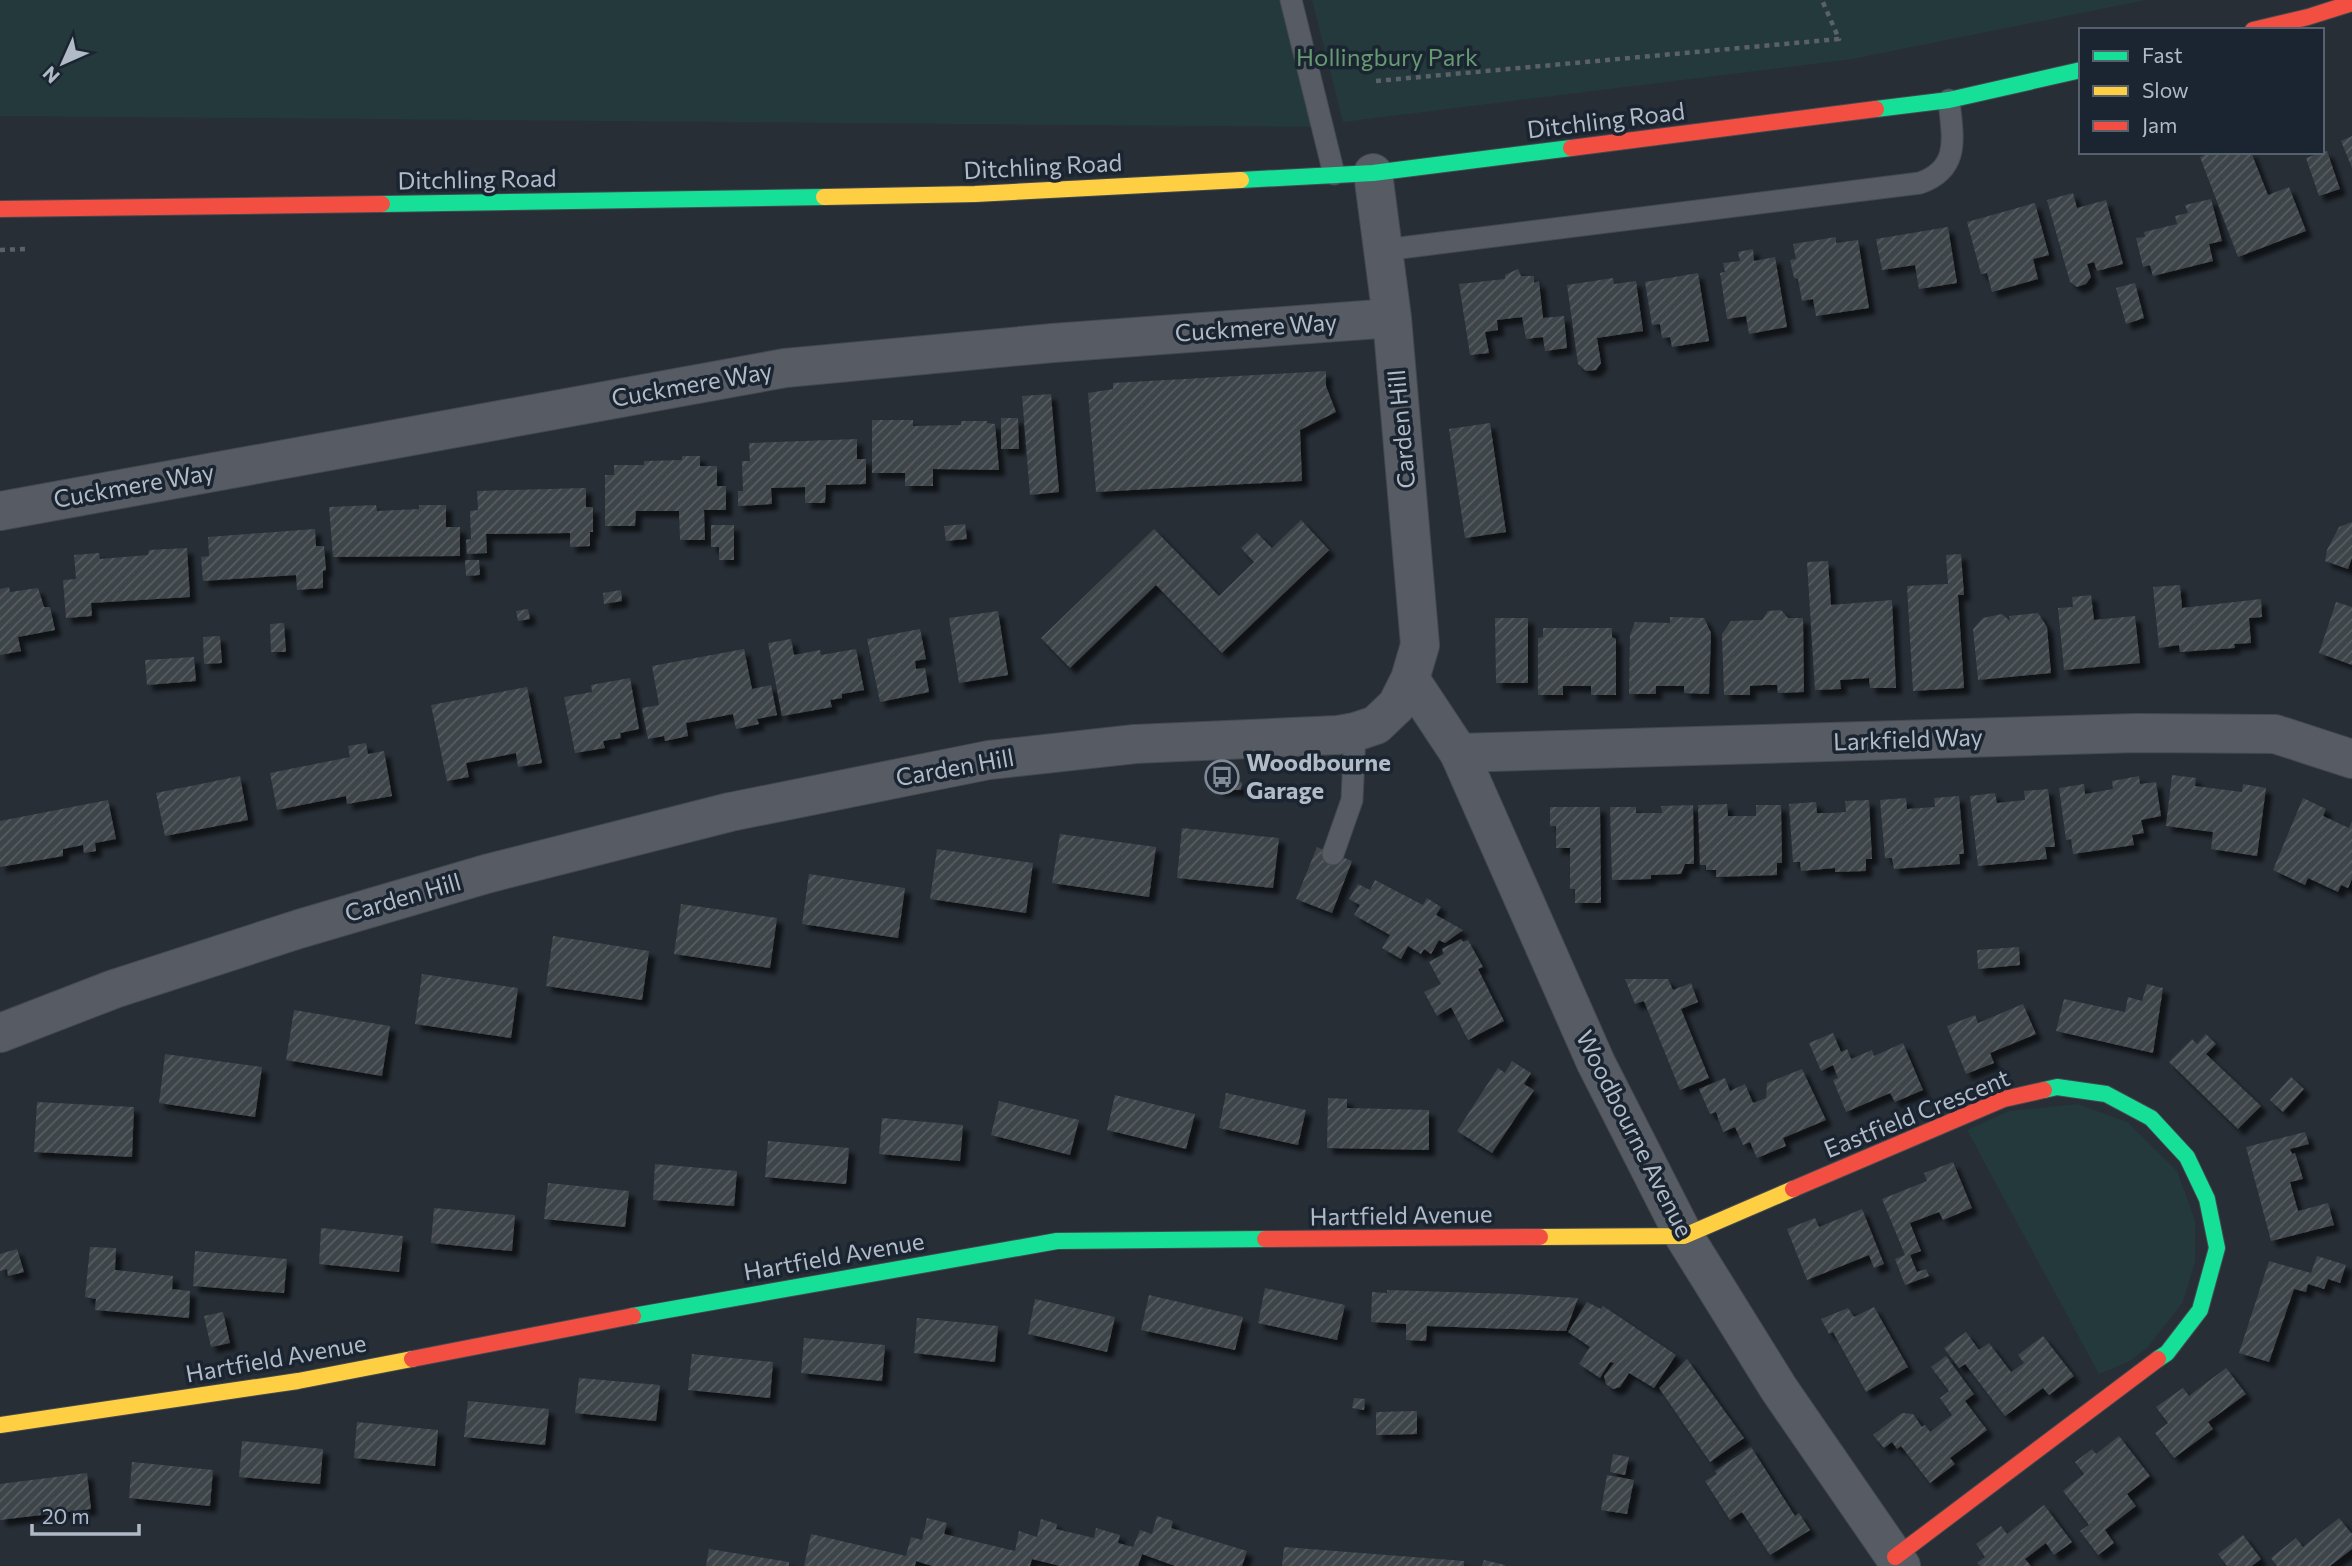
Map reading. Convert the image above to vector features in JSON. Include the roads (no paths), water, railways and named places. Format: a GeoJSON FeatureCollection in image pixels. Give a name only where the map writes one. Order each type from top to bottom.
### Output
{"type":"FeatureCollection","features":[{"type":"Feature","properties":{"kind":"street"},"geometry":{"type":"LineString","coordinates":[[2261,28],[2352,3]]}},
{"type":"Feature","properties":{"kind":"street","name":"Ditchling Road"},"geometry":{"type":"LineString","coordinates":[[0,209],[975,194],[1373,173],[1950,100],[2079,70]]}},
{"type":"Feature","properties":{"kind":"street","name":"Carden Hill"},"geometry":{"type":"LineString","coordinates":[[0,1033],[114,989],[299,929],[486,874],[730,811],[989,760],[1135,744],[1338,735],[1376,726],[1397,705],[1410,680],[1420,645],[1391,318],[1373,173]]}},
{"type":"Feature","properties":{"kind":"street","name":"Cuckmere Way"},"geometry":{"type":"LineString","coordinates":[[0,511],[785,368],[1053,343],[1391,318]]}},
{"type":"Feature","properties":{"kind":"street","name":"Woodbourne Avenue"},"geometry":{"type":"LineString","coordinates":[[1410,680],[1459,752],[1596,1063],[1684,1236],[1779,1389],[1898,1561]]}},
{"type":"Feature","properties":{"kind":"street","name":"Larkfield Way"},"geometry":{"type":"LineString","coordinates":[[1459,752],[2137,733],[2275,734],[2352,759]]}},
{"type":"Feature","properties":{"kind":"street","name":"Eastfield Crescent"},"geometry":{"type":"LineString","coordinates":[[1684,1236],[1992,1104],[2057,1087],[2106,1094],[2151,1118],[2187,1157],[2207,1199],[2217,1248],[2200,1310],[2167,1353],[1898,1561]]}},
{"type":"Feature","properties":{"kind":"street","name":"Hartfield Avenue"},"geometry":{"type":"LineString","coordinates":[[0,1425],[298,1381],[694,1304],[1057,1241],[1684,1236]]}},
{"type":"Feature","properties":{"kind":"lane"},"geometry":{"type":"LineString","coordinates":[[1291,0],[1334,174]]}},
{"type":"Feature","properties":{"kind":"lane"},"geometry":{"type":"LineString","coordinates":[[1384,250],[1920,183],[1940,172],[1948,161],[1953,146],[1950,100]]}},
{"type":"Feature","properties":{"kind":"lane"},"geometry":{"type":"LineString","coordinates":[[1334,854],[1352,800],[1355,732]]}},
{"type":"Feature","properties":{"kind":"place","name":"Woodbourne Garage"},"geometry":{"type":"Point","coordinates":[1222,777]}},
{"type":"Feature","properties":{"kind":"park label","name":"Hollingbury Park"},"geometry":{"type":"Point","coordinates":[1387,58]}}]}
